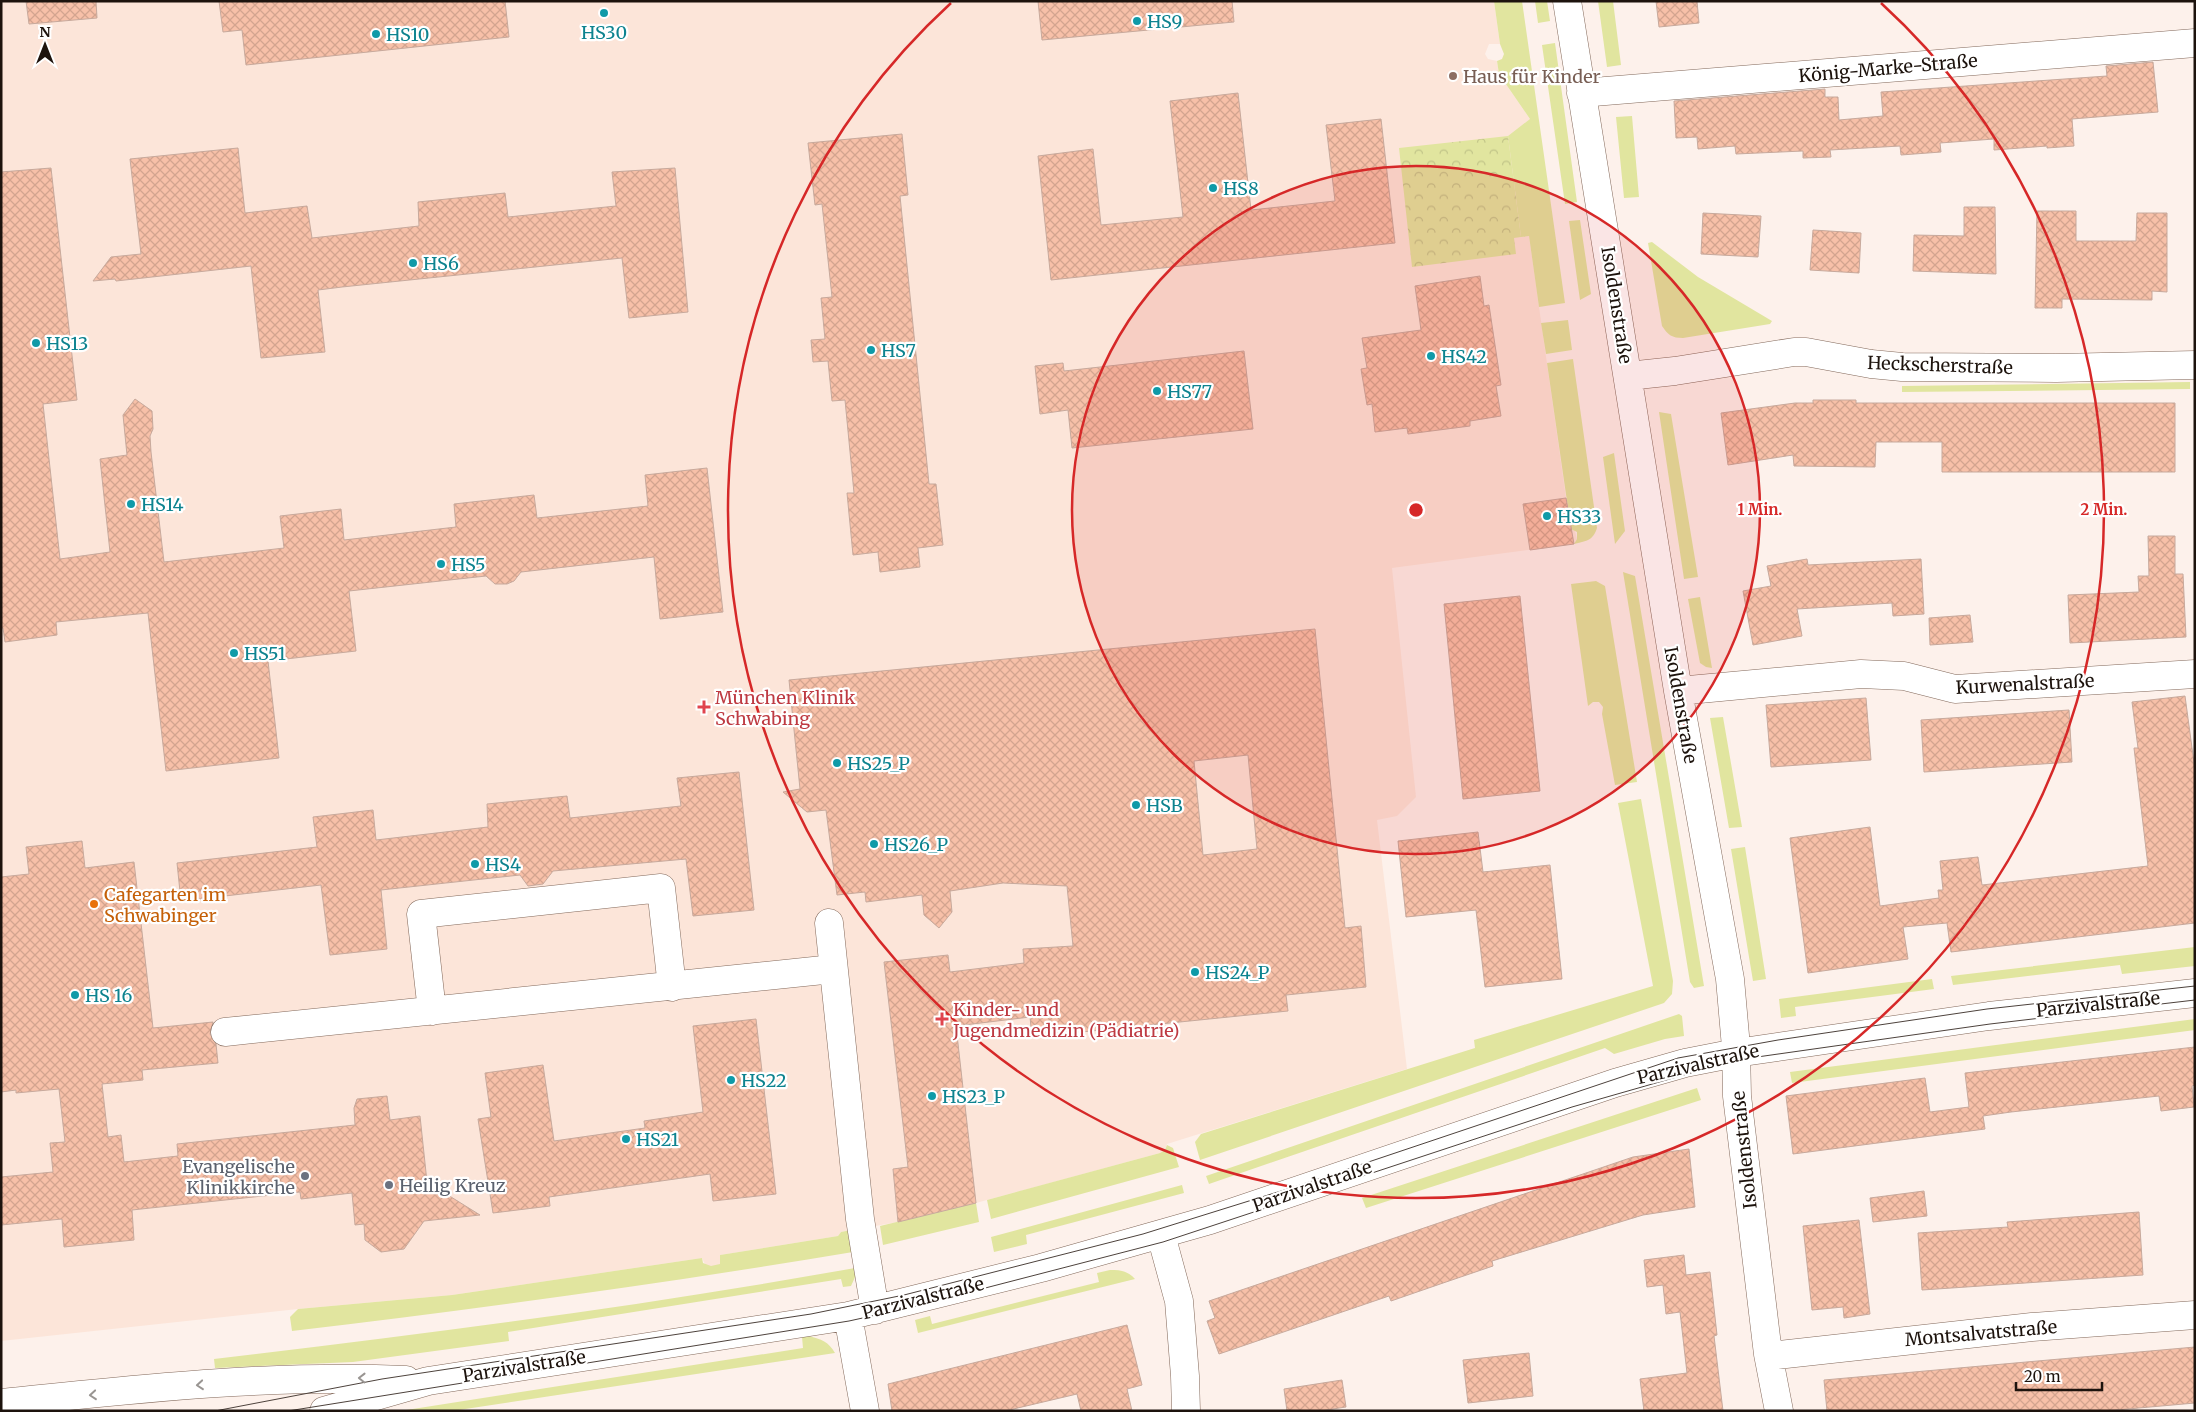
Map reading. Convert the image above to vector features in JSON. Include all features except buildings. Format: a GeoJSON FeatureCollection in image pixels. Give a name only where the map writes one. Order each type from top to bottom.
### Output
{"type":"FeatureCollection","features":[{"type":"Feature","properties":{"kind":"street","name":"Isoldenstraße"},"geometry":{"type":"LineString","coordinates":[[1567,1],[1580,94],[1628,376],[1678,691],[1730,979],[1736,1053],[1737,1096],[1769,1356],[1779,1411]]}},
{"type":"Feature","properties":{"kind":"street","name":"König-Marke-Straße"},"geometry":{"type":"LineString","coordinates":[[1580,94],[2195,43]]}},
{"type":"Feature","properties":{"kind":"street","name":"Heckscherstraße"},"geometry":{"type":"LineString","coordinates":[[1628,376],[1794,352],[1806,352],[1871,364],[1902,367],[2056,368],[2195,364]]}},
{"type":"Feature","properties":{"kind":"street","name":"Kurwenalstraße"},"geometry":{"type":"LineString","coordinates":[[1678,691],[1861,674],[1904,676],[1955,689],[2195,674]]}},
{"type":"Feature","properties":{"kind":"street"},"geometry":{"type":"LineString","coordinates":[[432,1011],[421,914],[661,888],[672,987]]}},
{"type":"Feature","properties":{"kind":"street"},"geometry":{"type":"LineString","coordinates":[[829,923],[860,1219],[875,1310]]}},
{"type":"Feature","properties":{"kind":"street"},"geometry":{"type":"LineString","coordinates":[[225,1032],[672,987],[833,968]]}},
{"type":"Feature","properties":{"kind":"street","name":"Parzivalstraße"},"geometry":{"type":"LineString","coordinates":[[324,1411],[428,1381],[848,1316],[1041,1268],[1161,1235],[1615,1083],[1685,1063],[1736,1053],[1989,1016],[2195,992]]}},
{"type":"Feature","properties":{"kind":"street"},"geometry":{"type":"LineString","coordinates":[[1161,1235],[1179,1301],[1186,1376],[1186,1411]]}},
{"type":"Feature","properties":{"kind":"street","name":"Montsalvatstraße"},"geometry":{"type":"LineString","coordinates":[[1769,1356],[2032,1327],[2195,1315]]}},
{"type":"Feature","properties":{"kind":"street"},"geometry":{"type":"LineString","coordinates":[[848,1316],[865,1411]]}},
{"type":"Feature","properties":{"kind":"street","name":"Parzivalstraße"},"geometry":{"type":"LineString","coordinates":[[1,1403],[142,1401],[239,1382],[332,1378],[428,1381]]}},
{"type":"Feature","properties":{"kind":"shaded area","name":"München Klinik Schwabing"},"geometry":{"type":"Polygon","coordinates":[[[1,1],[1494,1],[1500,44],[1489,44],[1485,54],[1488,59],[1497,61],[1499,74],[1530,119],[1521,237],[1529,236],[1566,498],[1577,539],[1574,544],[1392,568],[1416,797],[1397,816],[1377,820],[1407,1069],[1167,1144],[1165,1150],[1160,1153],[976,1203],[898,1222],[841,1232],[838,1236],[720,1255],[720,1264],[717,1266],[706,1266],[702,1258],[452,1295],[298,1309],[1,1341],[1,1]]]}},
{"type":"Feature","properties":{"kind":"green space"},"geometry":{"type":"Polygon","coordinates":[[[1494,1],[1522,1],[1565,303],[1539,307],[1529,236],[1521,237],[1508,136],[1530,119],[1499,74],[1497,61],[1502,59],[1504,54],[1500,44],[1494,1]]]}},
{"type":"Feature","properties":{"kind":"green space"},"geometry":{"type":"Polygon","coordinates":[[[1535,1],[1547,1],[1550,21],[1538,23],[1535,1]]]}},
{"type":"Feature","properties":{"kind":"green space"},"geometry":{"type":"Polygon","coordinates":[[[1598,1],[1613,1],[1621,65],[1607,67],[1598,1]]]}},
{"type":"Feature","properties":{"kind":"green space"},"geometry":{"type":"Polygon","coordinates":[[[1555,43],[1577,202],[1565,204],[1542,45],[1555,43]]]}},
{"type":"Feature","properties":{"kind":"green space"},"geometry":{"type":"Polygon","coordinates":[[[1632,116],[1639,197],[1624,198],[1616,117],[1632,116]]]}},
{"type":"Feature","properties":{"kind":"green space"},"geometry":{"type":"Polygon","coordinates":[[[1508,136],[1521,237],[1514,238],[1516,254],[1412,267],[1399,148],[1508,136]]]}},
{"type":"Feature","properties":{"kind":"green space"},"geometry":{"type":"Polygon","coordinates":[[[1580,220],[1591,294],[1580,300],[1569,221],[1580,220]]]}},
{"type":"Feature","properties":{"kind":"green space"},"geometry":{"type":"Polygon","coordinates":[[[1652,242],[1698,277],[1772,321],[1770,324],[1683,338],[1666,332],[1662,326],[1648,243],[1652,242]]]}},
{"type":"Feature","properties":{"kind":"green space"},"geometry":{"type":"Polygon","coordinates":[[[1568,320],[1572,350],[1546,354],[1541,323],[1568,320]]]}},
{"type":"Feature","properties":{"kind":"green space"},"geometry":{"type":"Polygon","coordinates":[[[1573,359],[1597,528],[1591,538],[1574,544],[1577,539],[1577,532],[1571,529],[1547,363],[1573,359]]]}},
{"type":"Feature","properties":{"kind":"green space"},"geometry":{"type":"Polygon","coordinates":[[[2190,382],[2190,389],[1902,392],[1902,386],[2190,382]]]}},
{"type":"Feature","properties":{"kind":"green space"},"geometry":{"type":"Polygon","coordinates":[[[1659,412],[1671,414],[1698,577],[1684,579],[1659,412]]]}},
{"type":"Feature","properties":{"kind":"green space"},"geometry":{"type":"Polygon","coordinates":[[[1614,453],[1625,531],[1615,544],[1603,457],[1614,453]]]}},
{"type":"Feature","properties":{"kind":"green space"},"geometry":{"type":"Polygon","coordinates":[[[1623,572],[1635,576],[1704,986],[1694,988],[1690,982],[1623,572]]]}},
{"type":"Feature","properties":{"kind":"green space"},"geometry":{"type":"Polygon","coordinates":[[[1596,581],[1605,586],[1637,782],[1615,785],[1602,714],[1603,707],[1599,702],[1593,702],[1588,706],[1571,584],[1596,581]]]}},
{"type":"Feature","properties":{"kind":"green space"},"geometry":{"type":"Polygon","coordinates":[[[1700,597],[1712,668],[1700,663],[1688,599],[1700,597]]]}},
{"type":"Feature","properties":{"kind":"green space"},"geometry":{"type":"Polygon","coordinates":[[[1723,717],[1742,827],[1729,828],[1710,718],[1723,717]]]}},
{"type":"Feature","properties":{"kind":"green space"},"geometry":{"type":"Polygon","coordinates":[[[1641,799],[1673,981],[1672,994],[1664,1003],[1200,1160],[1195,1142],[1201,1134],[1475,1048],[1474,1040],[1653,986],[1618,803],[1641,799]]]}},
{"type":"Feature","properties":{"kind":"green space"},"geometry":{"type":"Polygon","coordinates":[[[1745,847],[1766,979],[1753,981],[1731,849],[1745,847]]]}},
{"type":"Feature","properties":{"kind":"green space"},"geometry":{"type":"Polygon","coordinates":[[[2195,947],[2195,966],[2122,974],[2120,965],[1953,985],[1951,976],[2195,947]]]}},
{"type":"Feature","properties":{"kind":"green space"},"geometry":{"type":"Polygon","coordinates":[[[1932,979],[1934,989],[1795,1007],[1796,1016],[1781,1018],[1779,999],[1932,979]]]}},
{"type":"Feature","properties":{"kind":"green space"},"geometry":{"type":"Polygon","coordinates":[[[1679,1014],[1682,1016],[1684,1036],[1665,1039],[1614,1054],[1605,1048],[1209,1184],[1206,1176],[1679,1014]]]}},
{"type":"Feature","properties":{"kind":"green space"},"geometry":{"type":"Polygon","coordinates":[[[2195,1019],[2195,1030],[1792,1083],[1790,1072],[2195,1019]]]}},
{"type":"Feature","properties":{"kind":"green space"},"geometry":{"type":"Polygon","coordinates":[[[1697,1088],[1701,1100],[1366,1208],[1362,1198],[1697,1088]]]}},
{"type":"Feature","properties":{"kind":"green space"},"geometry":{"type":"Polygon","coordinates":[[[1167,1145],[1173,1148],[1179,1167],[991,1219],[987,1200],[1160,1153],[1165,1150],[1167,1145]]]}},
{"type":"Feature","properties":{"kind":"green space"},"geometry":{"type":"Polygon","coordinates":[[[1182,1185],[1184,1193],[1026,1235],[1027,1244],[994,1252],[991,1237],[1182,1185]]]}},
{"type":"Feature","properties":{"kind":"green space"},"geometry":{"type":"Polygon","coordinates":[[[976,1203],[979,1222],[883,1245],[880,1226],[976,1203]]]}},
{"type":"Feature","properties":{"kind":"green space"},"geometry":{"type":"Polygon","coordinates":[[[851,1230],[853,1252],[573,1295],[292,1331],[290,1317],[298,1309],[452,1295],[702,1258],[703,1263],[711,1266],[720,1264],[720,1255],[838,1236],[841,1232],[851,1230]]]}},
{"type":"Feature","properties":{"kind":"green space"},"geometry":{"type":"Polygon","coordinates":[[[855,1268],[856,1275],[851,1286],[843,1287],[841,1279],[508,1332],[509,1341],[353,1362],[215,1368],[214,1359],[535,1318],[695,1295],[855,1268]]]}},
{"type":"Feature","properties":{"kind":"green space"},"geometry":{"type":"Polygon","coordinates":[[[1118,1270],[1130,1274],[1135,1279],[918,1333],[915,1320],[930,1316],[932,1324],[1099,1282],[1097,1273],[1118,1270]]]}},
{"type":"Feature","properties":{"kind":"green space"},"geometry":{"type":"Polygon","coordinates":[[[809,1336],[824,1342],[835,1353],[452,1411],[400,1411],[803,1348],[802,1337],[809,1336]]]}},
{"type":"Feature","properties":{"kind":"tram line"},"geometry":{"type":"LineString","coordinates":[[215,1411],[382,1379],[811,1314],[904,1295],[1143,1234],[1297,1186],[1678,1058],[1778,1040],[1987,1009],[2195,986]]}},
{"type":"Feature","properties":{"kind":"tram line"},"geometry":{"type":"LineString","coordinates":[[288,1411],[849,1321],[908,1308],[1163,1242],[1572,1107],[1736,1060],[1990,1024],[2195,1000]]}},
{"type":"Feature","properties":{"kind":"place","name":"HS30"},"geometry":{"type":"Point","coordinates":[604,13]}},
{"type":"Feature","properties":{"kind":"place","name":"HS9"},"geometry":{"type":"Point","coordinates":[1137,21]}},
{"type":"Feature","properties":{"kind":"place","name":"HS10"},"geometry":{"type":"Point","coordinates":[376,34]}},
{"type":"Feature","properties":{"kind":"place","name":"Haus für Kinder"},"geometry":{"type":"Point","coordinates":[1453,76]}},
{"type":"Feature","properties":{"kind":"place","name":"HS8"},"geometry":{"type":"Point","coordinates":[1213,188]}},
{"type":"Feature","properties":{"kind":"place","name":"HS6"},"geometry":{"type":"Point","coordinates":[413,263]}},
{"type":"Feature","properties":{"kind":"place","name":"HS13"},"geometry":{"type":"Point","coordinates":[36,343]}},
{"type":"Feature","properties":{"kind":"place","name":"HS7"},"geometry":{"type":"Point","coordinates":[871,350]}},
{"type":"Feature","properties":{"kind":"place","name":"HS42"},"geometry":{"type":"Point","coordinates":[1431,356]}},
{"type":"Feature","properties":{"kind":"place","name":"HS77"},"geometry":{"type":"Point","coordinates":[1157,391]}},
{"type":"Feature","properties":{"kind":"place","name":"HS14"},"geometry":{"type":"Point","coordinates":[131,504]}},
{"type":"Feature","properties":{"kind":"place","name":"HS33"},"geometry":{"type":"Point","coordinates":[1547,516]}},
{"type":"Feature","properties":{"kind":"place","name":"HS5"},"geometry":{"type":"Point","coordinates":[441,564]}},
{"type":"Feature","properties":{"kind":"place","name":"HS51"},"geometry":{"type":"Point","coordinates":[234,653]}},
{"type":"Feature","properties":{"kind":"place","name":"München Klinik Schwabing"},"geometry":{"type":"Point","coordinates":[704,707]}},
{"type":"Feature","properties":{"kind":"place","name":"HS25_P"},"geometry":{"type":"Point","coordinates":[837,763]}},
{"type":"Feature","properties":{"kind":"place","name":"HSB"},"geometry":{"type":"Point","coordinates":[1136,805]}},
{"type":"Feature","properties":{"kind":"place","name":"HS26_P"},"geometry":{"type":"Point","coordinates":[874,844]}},
{"type":"Feature","properties":{"kind":"place","name":"HS4"},"geometry":{"type":"Point","coordinates":[475,864]}},
{"type":"Feature","properties":{"kind":"place","name":"Cafegarten im Schwabinger"},"geometry":{"type":"Point","coordinates":[94,904]}},
{"type":"Feature","properties":{"kind":"place","name":"HS24_P"},"geometry":{"type":"Point","coordinates":[1195,972]}},
{"type":"Feature","properties":{"kind":"place","name":"HS 16"},"geometry":{"type":"Point","coordinates":[75,995]}},
{"type":"Feature","properties":{"kind":"place","name":"Kinder- und Jugendmedizin (Pädiatrie)"},"geometry":{"type":"Point","coordinates":[942,1019]}},
{"type":"Feature","properties":{"kind":"place","name":"HS22"},"geometry":{"type":"Point","coordinates":[731,1080]}},
{"type":"Feature","properties":{"kind":"place","name":"HS23_P"},"geometry":{"type":"Point","coordinates":[932,1096]}},
{"type":"Feature","properties":{"kind":"place","name":"HS21"},"geometry":{"type":"Point","coordinates":[626,1139]}},
{"type":"Feature","properties":{"kind":"place","name":"Evangelische Klinikkirche"},"geometry":{"type":"Point","coordinates":[305,1176]}},
{"type":"Feature","properties":{"kind":"place","name":"Heilig Kreuz"},"geometry":{"type":"Point","coordinates":[389,1185]}}]}
